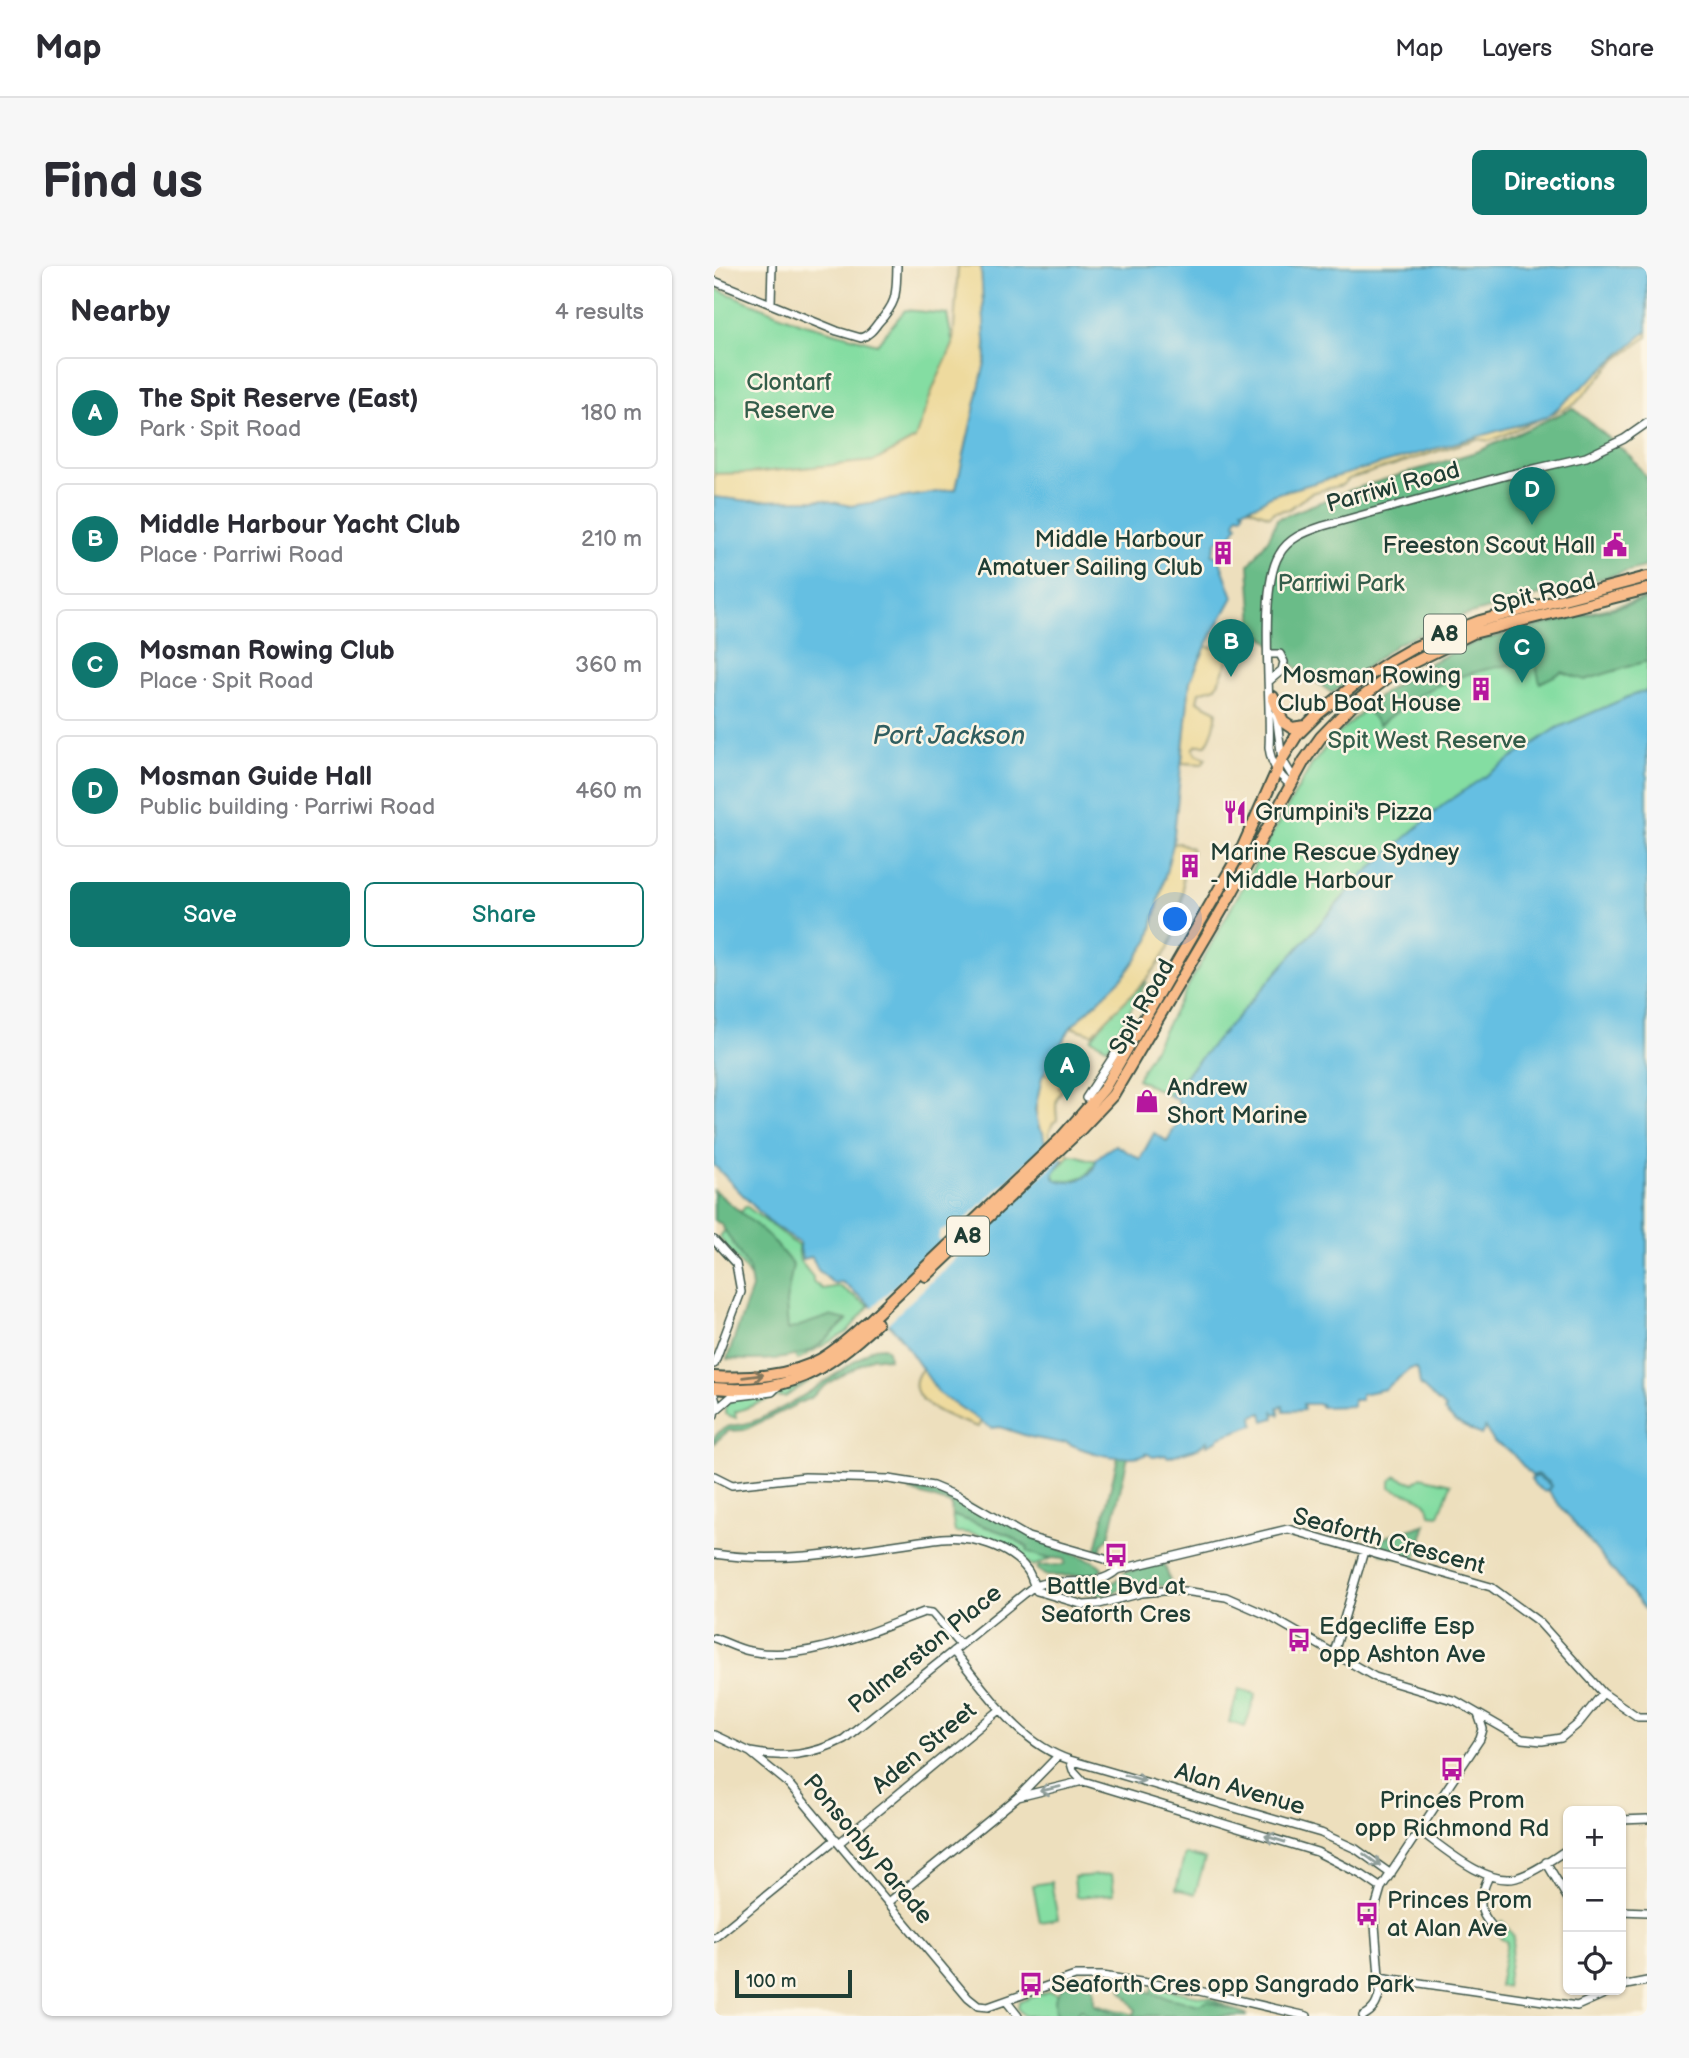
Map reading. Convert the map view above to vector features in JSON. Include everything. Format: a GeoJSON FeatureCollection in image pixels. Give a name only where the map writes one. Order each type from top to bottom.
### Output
{"type":"FeatureCollection","features":[{"type":"Feature","properties":{"kind":"highway","name":"Spit Road"},"geometry":{"type":"LineString","coordinates":[[1063,1142],[1104,1089],[1134,1040],[1240,853],[1276,771],[1305,726],[1357,683],[1424,643],[1480,621],[1647,577]]}},
{"type":"Feature","properties":{"kind":"highway","name":"Spit Road"},"geometry":{"type":"LineString","coordinates":[[781,1384],[824,1367],[839,1357],[1063,1142],[1096,1114],[1123,1082],[1293,782],[1321,737],[1352,705],[1384,679],[1418,659],[1473,633],[1647,589]]}},
{"type":"Feature","properties":{"kind":"highway"},"geometry":{"type":"LineString","coordinates":[[1273,697],[1283,722],[1292,728],[1305,726]]}},
{"type":"Feature","properties":{"kind":"highway","name":"A8"},"geometry":{"type":"LineString","coordinates":[[714,1377],[759,1376],[805,1367],[832,1352],[871,1324]]}},
{"type":"Feature","properties":{"kind":"highway","name":"A8"},"geometry":{"type":"LineString","coordinates":[[714,1388],[743,1389],[781,1384]]}},
{"type":"Feature","properties":{"kind":"street"},"geometry":{"type":"LineString","coordinates":[[771,303],[772,266]]}},
{"type":"Feature","properties":{"kind":"street"},"geometry":{"type":"LineString","coordinates":[[714,281],[837,331],[861,338],[868,335],[892,308],[896,293],[897,266]]}},
{"type":"Feature","properties":{"kind":"street","name":"Parriwi Road"},"geometry":{"type":"LineString","coordinates":[[1276,771],[1269,747],[1269,586],[1278,556],[1287,544],[1322,526],[1586,457],[1624,439],[1647,423]]}},
{"type":"Feature","properties":{"kind":"street"},"geometry":{"type":"LineString","coordinates":[[1268,654],[1280,654],[1284,662],[1282,670],[1269,683]]}},
{"type":"Feature","properties":{"kind":"street","name":"Parriwi Road"},"geometry":{"type":"LineString","coordinates":[[1269,683],[1282,760],[1293,782]]}},
{"type":"Feature","properties":{"kind":"street"},"geometry":{"type":"LineString","coordinates":[[1276,771],[1293,782]]}},
{"type":"Feature","properties":{"kind":"street"},"geometry":{"type":"LineString","coordinates":[[1086,1098],[1115,1054]]}},
{"type":"Feature","properties":{"kind":"street"},"geometry":{"type":"LineString","coordinates":[[714,1240],[736,1265],[741,1292],[714,1364]]}},
{"type":"Feature","properties":{"kind":"street"},"geometry":{"type":"LineString","coordinates":[[715,1412],[731,1397],[772,1392],[781,1384]]}},
{"type":"Feature","properties":{"kind":"street"},"geometry":{"type":"LineString","coordinates":[[714,1395],[715,1412]]}},
{"type":"Feature","properties":{"kind":"street"},"geometry":{"type":"LineString","coordinates":[[714,1476],[732,1485],[819,1477],[890,1479],[933,1486],[957,1496],[1028,1537],[1105,1559],[1116,1568]]}},
{"type":"Feature","properties":{"kind":"street","name":"Seaforth Crescent"},"geometry":{"type":"LineString","coordinates":[[1116,1568],[1288,1529],[1491,1587],[1539,1622],[1603,1693],[1638,1717],[1647,1717]]}},
{"type":"Feature","properties":{"kind":"street"},"geometry":{"type":"LineString","coordinates":[[714,1554],[787,1558],[967,1537],[1008,1555],[1027,1569],[1037,1591],[1084,1605],[1163,1591],[1213,1594],[1254,1608],[1375,1677],[1456,1701],[1522,1739],[1542,1741],[1561,1738],[1579,1723],[1603,1693]]}},
{"type":"Feature","properties":{"kind":"street"},"geometry":{"type":"LineString","coordinates":[[1334,1653],[1364,1551]]}},
{"type":"Feature","properties":{"kind":"street","name":"Palmerston Place"},"geometry":{"type":"LineString","coordinates":[[750,1752],[775,1757],[831,1746],[860,1727],[1034,1586],[1047,1582],[1102,1580],[1116,1568]]}},
{"type":"Feature","properties":{"kind":"street"},"geometry":{"type":"LineString","coordinates":[[714,1638],[747,1651],[797,1653],[924,1612],[932,1613],[960,1645]]}},
{"type":"Feature","properties":{"kind":"street","name":"Alan Avenue"},"geometry":{"type":"LineString","coordinates":[[953,1651],[1001,1709],[1039,1747],[1070,1760],[1321,1833],[1356,1849],[1391,1874]]}},
{"type":"Feature","properties":{"kind":"street","name":"Aden Street"},"geometry":{"type":"LineString","coordinates":[[714,1938],[1001,1709]]}},
{"type":"Feature","properties":{"kind":"street"},"geometry":{"type":"LineString","coordinates":[[1363,2016],[1378,2002],[1379,1977],[1374,1912],[1381,1888],[1480,1739],[1483,1730],[1478,1714]]}},
{"type":"Feature","properties":{"kind":"street","name":"Ponsonby Parade"},"geometry":{"type":"LineString","coordinates":[[714,1735],[750,1752],[788,1783],[968,1998],[978,2006],[988,2007],[1007,2002]]}},
{"type":"Feature","properties":{"kind":"street"},"geometry":{"type":"LineString","coordinates":[[889,1902],[1018,1797],[1058,1756]]}},
{"type":"Feature","properties":{"kind":"street"},"geometry":{"type":"LineString","coordinates":[[1018,1797],[1083,1781],[1073,1770],[1070,1760]]}},
{"type":"Feature","properties":{"kind":"street","name":"Alan Avenue"},"geometry":{"type":"LineString","coordinates":[[1083,1781],[1317,1852],[1381,1888]]}},
{"type":"Feature","properties":{"kind":"street"},"geometry":{"type":"LineString","coordinates":[[1626,1820],[1647,1819]]}},
{"type":"Feature","properties":{"kind":"street"},"geometry":{"type":"LineString","coordinates":[[1420,1831],[1489,1877],[1503,1880],[1516,1878],[1563,1852]]}},
{"type":"Feature","properties":{"kind":"street"},"geometry":{"type":"LineString","coordinates":[[1546,1862],[1563,1891]]}},
{"type":"Feature","properties":{"kind":"street"},"geometry":{"type":"LineString","coordinates":[[1489,1877],[1479,1900],[1481,1910],[1499,1934]]}},
{"type":"Feature","properties":{"kind":"street"},"geometry":{"type":"LineString","coordinates":[[1626,1911],[1647,1912]]}},
{"type":"Feature","properties":{"kind":"street"},"geometry":{"type":"LineString","coordinates":[[1018,2016],[1007,2002],[1074,1976],[1102,1976],[1199,1991],[1307,2016]]}},
{"type":"Feature","properties":{"kind":"street"},"geometry":{"type":"LineString","coordinates":[[1379,1977],[1577,2006],[1602,1995]]}},
{"type":"Feature","properties":{"kind":"street"},"geometry":{"type":"LineString","coordinates":[[1626,1985],[1647,1981]]}},
{"type":"Feature","properties":{"kind":"green space","name":"Clontarf Reserve"},"geometry":{"type":"Polygon","coordinates":[[[714,288],[798,322],[877,344],[905,310],[947,314],[953,345],[915,439],[875,461],[714,474],[714,288]]]}},
{"type":"Feature","properties":{"kind":"green space","name":"Parriwi Park"},"geometry":{"type":"Polygon","coordinates":[[[1573,408],[1631,457],[1647,478],[1647,566],[1463,616],[1397,644],[1332,693],[1299,670],[1253,627],[1249,565],[1269,538],[1277,519],[1351,490],[1479,451],[1573,408]]]}},
{"type":"Feature","properties":{"kind":"green space","name":"Spit West Reserve"},"geometry":{"type":"Polygon","coordinates":[[[1647,598],[1647,691],[1635,694],[1362,876],[1172,1092],[1168,1095],[1137,1079],[1311,766],[1333,738],[1373,702],[1403,680],[1430,663],[1478,641],[1647,598]]]}},
{"type":"Feature","properties":{"kind":"green space"},"geometry":{"type":"Polygon","coordinates":[[[1647,600],[1647,661],[1585,680],[1562,672],[1540,683],[1535,662],[1480,671],[1428,690],[1379,725],[1365,708],[1430,663],[1478,641],[1647,600]]]}},
{"type":"Feature","properties":{"kind":"green space"},"geometry":{"type":"Polygon","coordinates":[[[1147,981],[1108,1048],[1091,1039],[1109,1015],[1147,981]]]}},
{"type":"Feature","properties":{"kind":"green space"},"geometry":{"type":"Polygon","coordinates":[[[1071,1155],[1097,1160],[1086,1176],[1068,1181],[1055,1180],[1057,1167],[1071,1155]]]}},
{"type":"Feature","properties":{"kind":"green space"},"geometry":{"type":"Polygon","coordinates":[[[714,1190],[770,1237],[793,1265],[786,1302],[788,1330],[829,1316],[847,1320],[818,1346],[786,1358],[727,1359],[752,1288],[749,1269],[721,1224],[714,1220],[714,1190]]]}},
{"type":"Feature","properties":{"kind":"green space"},"geometry":{"type":"Polygon","coordinates":[[[746,1206],[798,1246],[800,1261],[813,1277],[813,1282],[823,1289],[839,1286],[869,1306],[847,1332],[797,1360],[747,1272],[719,1237],[746,1206]]]}},
{"type":"Feature","properties":{"kind":"green space"},"geometry":{"type":"Polygon","coordinates":[[[884,1347],[888,1350],[889,1359],[874,1357],[830,1382],[812,1397],[744,1430],[728,1431],[714,1443],[714,1438],[723,1429],[752,1422],[784,1407],[874,1348],[884,1347]]]}},
{"type":"Feature","properties":{"kind":"green space"},"geometry":{"type":"Polygon","coordinates":[[[850,1352],[851,1354],[827,1369],[850,1352]]]}},
{"type":"Feature","properties":{"kind":"green space"},"geometry":{"type":"Polygon","coordinates":[[[820,1374],[785,1397],[776,1397],[735,1412],[736,1418],[725,1414],[725,1406],[732,1399],[769,1396],[798,1386],[820,1374]]]}},
{"type":"Feature","properties":{"kind":"green space"},"geometry":{"type":"Polygon","coordinates":[[[1118,1457],[1128,1457],[1109,1537],[1100,1551],[1096,1549],[1118,1457]]]}},
{"type":"Feature","properties":{"kind":"green space"},"geometry":{"type":"Polygon","coordinates":[[[1396,1476],[1414,1483],[1421,1477],[1451,1484],[1439,1515],[1430,1514],[1425,1503],[1415,1496],[1390,1487],[1390,1481],[1396,1476]]]}},
{"type":"Feature","properties":{"kind":"green space"},"geometry":{"type":"Polygon","coordinates":[[[910,1488],[968,1505],[1060,1549],[1089,1559],[1103,1569],[1096,1575],[1046,1576],[1037,1569],[1039,1566],[1062,1565],[1065,1563],[1064,1559],[1042,1557],[1027,1551],[1028,1547],[1007,1534],[952,1515],[951,1504],[910,1491],[910,1488]]]}},
{"type":"Feature","properties":{"kind":"green space"},"geometry":{"type":"Polygon","coordinates":[[[952,1515],[1007,1534],[1028,1548],[1027,1551],[1050,1559],[1033,1566],[1002,1543],[978,1535],[955,1532],[952,1515]]]}},
{"type":"Feature","properties":{"kind":"green space"},"geometry":{"type":"Polygon","coordinates":[[[1426,1524],[1415,1561],[1382,1554],[1377,1549],[1381,1540],[1426,1524]]]}},
{"type":"Feature","properties":{"kind":"green space"},"geometry":{"type":"Polygon","coordinates":[[[1164,1563],[1172,1586],[1140,1586],[1123,1593],[1129,1587],[1126,1586],[1103,1595],[1066,1586],[1098,1588],[1114,1582],[1125,1572],[1164,1563]]]}},
{"type":"Feature","properties":{"kind":"green space"},"geometry":{"type":"Polygon","coordinates":[[[1239,1689],[1256,1694],[1245,1727],[1229,1722],[1239,1689]]]}},
{"type":"Feature","properties":{"kind":"green space"},"geometry":{"type":"Polygon","coordinates":[[[1185,1854],[1205,1859],[1195,1894],[1176,1889],[1185,1854]]]}},
{"type":"Feature","properties":{"kind":"green space"},"geometry":{"type":"Polygon","coordinates":[[[1112,1874],[1114,1894],[1076,1897],[1074,1877],[1112,1874]]]}},
{"type":"Feature","properties":{"kind":"green space"},"geometry":{"type":"Polygon","coordinates":[[[1051,1882],[1058,1919],[1040,1922],[1033,1885],[1051,1882]]]}},
{"type":"Feature","properties":{"kind":"green space"},"geometry":{"type":"Polygon","coordinates":[[[1503,1921],[1514,1937],[1506,1987],[1499,1986],[1507,1942],[1500,1938],[1503,1933],[1494,1926],[1503,1921]]]}},
{"type":"Feature","properties":{"kind":"green space"},"geometry":{"type":"Polygon","coordinates":[[[1082,1980],[1094,1988],[1094,2005],[1125,2016],[1089,2016],[1081,2009],[1073,2016],[1056,2014],[1055,1999],[1062,1987],[1082,1980]]]}},
{"type":"Feature","properties":{"kind":"green space"},"geometry":{"type":"Polygon","coordinates":[[[1123,1984],[1199,2005],[1208,2001],[1246,2016],[1133,2016],[1136,2010],[1121,1989],[1123,1984]]]}},
{"type":"Feature","properties":{"kind":"green space"},"geometry":{"type":"Polygon","coordinates":[[[1153,1987],[1210,1998],[1247,2016],[1148,2016],[1153,1987]]]}},
{"type":"Feature","properties":{"kind":"green space"},"geometry":{"type":"Polygon","coordinates":[[[1049,1991],[1138,2016],[1024,2016],[1018,2009],[1019,2002],[1049,1991]]]}},
{"type":"Feature","properties":{"kind":"sand"},"geometry":{"type":"Polygon","coordinates":[[[958,266],[981,266],[986,358],[956,489],[851,506],[822,500],[749,501],[714,497],[714,474],[875,461],[915,439],[934,386],[953,345],[958,266]]]}},
{"type":"Feature","properties":{"kind":"sand"},"geometry":{"type":"Polygon","coordinates":[[[1647,317],[1647,337],[1615,361],[1575,404],[1490,441],[1477,439],[1349,479],[1342,485],[1311,493],[1289,509],[1274,512],[1270,516],[1249,508],[1272,495],[1647,317]]]}},
{"type":"Feature","properties":{"kind":"sand"},"geometry":{"type":"Polygon","coordinates":[[[1206,646],[1221,649],[1228,661],[1216,687],[1199,692],[1197,701],[1217,711],[1216,720],[1206,745],[1197,745],[1193,749],[1196,754],[1206,758],[1202,764],[1182,763],[1190,681],[1206,646]]]}},
{"type":"Feature","properties":{"kind":"sand"},"geometry":{"type":"Polygon","coordinates":[[[1180,843],[1191,848],[1192,853],[1185,855],[1179,914],[1174,935],[1165,954],[1147,979],[1093,1034],[1071,1027],[1124,976],[1149,940],[1173,844],[1180,843]]]}},
{"type":"Feature","properties":{"kind":"sand"},"geometry":{"type":"Polygon","coordinates":[[[1044,1071],[1061,1083],[1059,1088],[1062,1091],[1056,1104],[1057,1120],[1049,1133],[1069,1154],[1061,1164],[1061,1158],[1044,1139],[1037,1119],[1037,1096],[1044,1071]]]}},
{"type":"Feature","properties":{"kind":"sand"},"geometry":{"type":"Polygon","coordinates":[[[923,1368],[939,1393],[981,1421],[978,1427],[943,1414],[922,1399],[916,1390],[916,1379],[923,1368]]]}},
{"type":"Feature","properties":{"kind":"water","name":"Port Jackson"},"geometry":{"type":"Polygon","coordinates":[[[981,266],[1647,266],[1647,331],[1547,417],[1272,495],[1258,504],[1242,509],[1244,512],[1242,516],[1238,515],[1235,523],[1238,525],[1228,540],[1229,543],[1217,540],[1212,555],[1221,557],[1220,561],[1233,597],[1190,681],[1173,844],[1149,940],[1124,976],[1071,1027],[1042,1077],[1035,1110],[1045,1145],[1063,1159],[1054,1173],[1054,1178],[1063,1182],[1075,1181],[1090,1173],[1096,1160],[1115,1145],[1140,1159],[1154,1133],[1167,1141],[1182,1115],[1194,1122],[1197,1115],[1168,1095],[1362,876],[1444,804],[1557,728],[1647,691],[1647,1612],[1548,1491],[1552,1485],[1545,1492],[1535,1485],[1531,1479],[1537,1476],[1550,1485],[1537,1474],[1532,1476],[1511,1452],[1494,1442],[1485,1428],[1481,1435],[1455,1422],[1444,1411],[1446,1409],[1420,1385],[1415,1368],[1385,1389],[1361,1394],[1361,1400],[1353,1400],[1353,1406],[1321,1407],[1321,1404],[1303,1404],[1304,1410],[1284,1411],[1283,1406],[1278,1407],[1280,1416],[1278,1413],[1274,1414],[1273,1410],[1274,1418],[1264,1421],[1262,1413],[1253,1416],[1254,1425],[1219,1437],[1207,1445],[1207,1441],[1198,1448],[1168,1457],[1153,1457],[1146,1453],[1135,1457],[1104,1455],[1065,1442],[1030,1437],[1000,1427],[991,1428],[939,1393],[898,1334],[867,1302],[842,1282],[833,1283],[818,1270],[812,1257],[802,1259],[799,1243],[768,1221],[714,1165],[714,497],[749,501],[822,500],[851,506],[956,489],[986,358],[981,266]]]}},
{"type":"Feature","properties":{"kind":"pier"},"geometry":{"type":"Polygon","coordinates":[[[1048,1142],[1063,1155],[885,1326],[869,1310],[942,1242],[938,1238],[940,1231],[948,1228],[952,1232],[1048,1142]]]}},
{"type":"Feature","properties":{"kind":"place","name":"Mosman Guide Hall"},"geometry":{"type":"Point","coordinates":[1532,525]}},
{"type":"Feature","properties":{"kind":"place","name":"Freeston Scout Hall"},"geometry":{"type":"Point","coordinates":[1615,545]}},
{"type":"Feature","properties":{"kind":"place","name":"Middle Harbour Amatuer Sailing Club"},"geometry":{"type":"Point","coordinates":[1223,553]}},
{"type":"Feature","properties":{"kind":"place","name":"Middle Harbour Yacht Club"},"geometry":{"type":"Point","coordinates":[1231,677]}},
{"type":"Feature","properties":{"kind":"place","name":"Mosman Rowing Club"},"geometry":{"type":"Point","coordinates":[1522,683]}},
{"type":"Feature","properties":{"kind":"place","name":"Mosman Rowing Club Boat House"},"geometry":{"type":"Point","coordinates":[1481,689]}},
{"type":"Feature","properties":{"kind":"place","name":"Grumpini's Pizza"},"geometry":{"type":"Point","coordinates":[1235,812]}},
{"type":"Feature","properties":{"kind":"place","name":"Marine Rescue Sydney - Middle Harbour"},"geometry":{"type":"Point","coordinates":[1190,866]}},
{"type":"Feature","properties":{"kind":"place","name":"The Spit Reserve (East)"},"geometry":{"type":"Point","coordinates":[1067,1101]}},
{"type":"Feature","properties":{"kind":"place","name":"Andrew Short Marine"},"geometry":{"type":"Point","coordinates":[1147,1101]}},
{"type":"Feature","properties":{"kind":"place","name":"Battle Bvd at Seaforth Cres"},"geometry":{"type":"Point","coordinates":[1116,1555]}},
{"type":"Feature","properties":{"kind":"place","name":"Edgecliffe Esp opp Ashton Ave"},"geometry":{"type":"Point","coordinates":[1299,1640]}},
{"type":"Feature","properties":{"kind":"place","name":"Princes Prom opp Richmond Rd"},"geometry":{"type":"Point","coordinates":[1452,1769]}},
{"type":"Feature","properties":{"kind":"place","name":"Princes Prom at Alan Ave"},"geometry":{"type":"Point","coordinates":[1367,1914]}},
{"type":"Feature","properties":{"kind":"place","name":"Seaforth Cres opp Sangrado Park"},"geometry":{"type":"Point","coordinates":[1031,1984]}}]}
